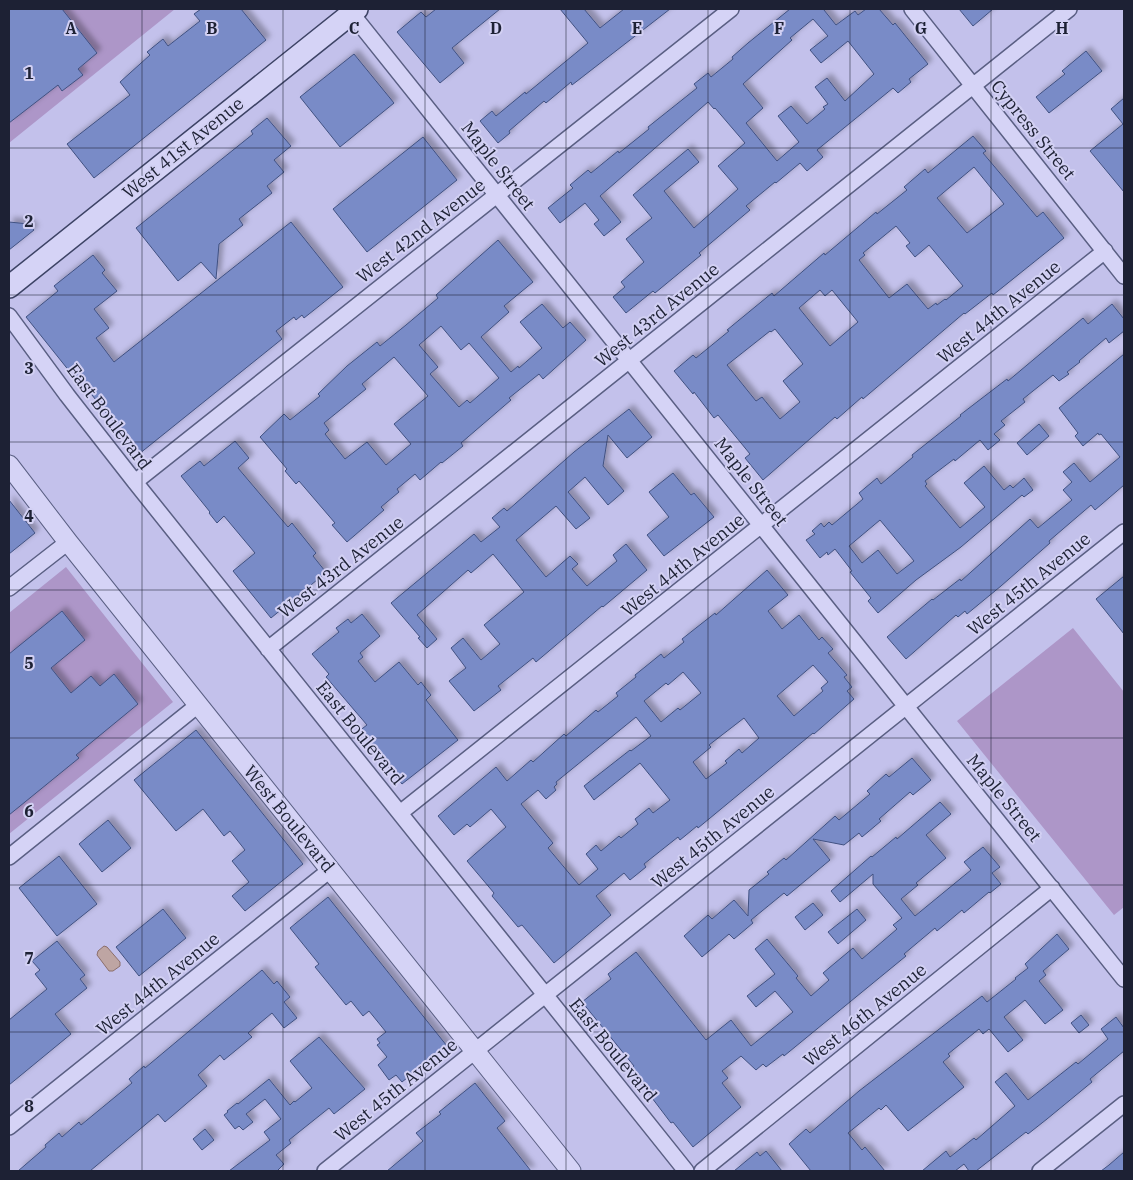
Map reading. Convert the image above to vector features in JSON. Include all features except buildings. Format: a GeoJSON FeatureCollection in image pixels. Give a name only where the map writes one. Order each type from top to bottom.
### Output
{"type":"FeatureCollection","features":[{"type":"Feature","properties":{"kind":"main road","name":"West 41st Avenue"},"geometry":{"type":"LineString","coordinates":[[9,287],[352,10]]}},
{"type":"Feature","properties":{"kind":"street","name":"West 42nd Avenue"},"geometry":{"type":"LineString","coordinates":[[135,482],[731,9]]}},
{"type":"Feature","properties":{"kind":"street","name":"Cypress Street"},"geometry":{"type":"LineString","coordinates":[[912,9],[1124,276]]}},
{"type":"Feature","properties":{"kind":"street","name":"West 43rd Avenue"},"geometry":{"type":"LineString","coordinates":[[268,649],[1069,9]]}},
{"type":"Feature","properties":{"kind":"street","name":"Maple Street"},"geometry":{"type":"LineString","coordinates":[[352,10],[497,195],[761,526],[836,616],[1124,979]]}},
{"type":"Feature","properties":{"kind":"street","name":"West 44th Avenue"},"geometry":{"type":"LineString","coordinates":[[400,813],[1105,252]]}},
{"type":"Feature","properties":{"kind":"street","name":"East Boulevard"},"geometry":{"type":"LineString","coordinates":[[9,316],[67,395],[135,482],[686,1171]]}},
{"type":"Feature","properties":{"kind":"street","name":"West Boulevard"},"geometry":{"type":"LineString","coordinates":[[9,465],[68,542],[571,1171]]}},
{"type":"Feature","properties":{"kind":"street","name":"West 45th Avenue"},"geometry":{"type":"LineString","coordinates":[[325,1171],[1124,532]]}},
{"type":"Feature","properties":{"kind":"street"},"geometry":{"type":"LineString","coordinates":[[9,588],[68,542]]}},
{"type":"Feature","properties":{"kind":"street"},"geometry":{"type":"LineString","coordinates":[[9,857],[198,705]]}},
{"type":"Feature","properties":{"kind":"street","name":"West 44th Avenue"},"geometry":{"type":"LineString","coordinates":[[9,1127],[330,870]]}},
{"type":"Feature","properties":{"kind":"street","name":"West 46th Avenue"},"geometry":{"type":"LineString","coordinates":[[702,1171],[1052,888]]}},
{"type":"Feature","properties":{"kind":"street"},"geometry":{"type":"LineString","coordinates":[[1040,1171],[1124,1104]]}},
{"type":"Feature","properties":{"kind":"shaded area"},"geometry":{"type":"Polygon","coordinates":[[[9,9],[175,9],[9,143],[9,9]]]}},
{"type":"Feature","properties":{"kind":"shaded area"},"geometry":{"type":"Polygon","coordinates":[[[66,567],[173,702],[9,834],[9,613],[66,567]]]}},
{"type":"Feature","properties":{"kind":"shaded area"},"geometry":{"type":"Polygon","coordinates":[[[1073,628],[1124,692],[1124,907],[1114,915],[957,721],[1073,628]]]}},
{"type":"Feature","properties":{"kind":"shaded area"},"geometry":{"type":"Polygon","coordinates":[[[104,946],[120,962],[120,966],[113,971],[109,971],[97,955],[98,951],[104,946]]]}}]}
